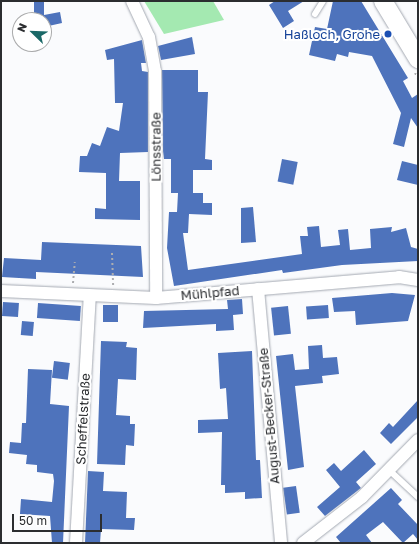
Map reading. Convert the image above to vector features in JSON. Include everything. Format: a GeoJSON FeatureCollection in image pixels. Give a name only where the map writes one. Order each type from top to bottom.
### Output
{"type":"FeatureCollection","features":[{"type":"Feature","properties":{"kind":"main road"},"geometry":{"type":"LineString","coordinates":[[383,1],[418,58]]}},
{"type":"Feature","properties":{"kind":"street","name":"Lönsstraße"},"geometry":{"type":"LineString","coordinates":[[132,1],[149,37],[155,71],[156,298]]}},
{"type":"Feature","properties":{"kind":"street","name":"Mühlpfad"},"geometry":{"type":"LineString","coordinates":[[1,291],[156,298],[399,277],[418,280]]}},
{"type":"Feature","properties":{"kind":"street","name":"August-Becker-Straße"},"geometry":{"type":"LineString","coordinates":[[258,289],[281,543]]}},
{"type":"Feature","properties":{"kind":"street","name":"Scheffelstraße"},"geometry":{"type":"LineString","coordinates":[[76,543],[90,296]]}},
{"type":"Feature","properties":{"kind":"street"},"geometry":{"type":"LineString","coordinates":[[303,543],[362,497],[418,440]]}},
{"type":"Feature","properties":{"kind":"lane"},"geometry":{"type":"LineString","coordinates":[[315,14],[323,1]]}},
{"type":"Feature","properties":{"kind":"lane"},"geometry":{"type":"LineString","coordinates":[[389,470],[418,497]]}},
{"type":"Feature","properties":{"kind":"path"},"geometry":{"type":"LineString","coordinates":[[112,253],[112,297]]}},
{"type":"Feature","properties":{"kind":"path"},"geometry":{"type":"LineString","coordinates":[[72,295],[75,262]]}},
{"type":"Feature","properties":{"kind":"green space"},"geometry":{"type":"Polygon","coordinates":[[[144,1],[213,1],[224,20],[164,34],[144,1]]]}},
{"type":"Feature","properties":{"kind":"building"},"geometry":{"type":"Polygon","coordinates":[[[34,1],[44,1],[44,12],[34,12],[34,1]]]}},
{"type":"Feature","properties":{"kind":"building"},"geometry":{"type":"Polygon","coordinates":[[[275,1],[304,1],[288,11],[294,21],[283,28],[269,5],[275,1]]]}},
{"type":"Feature","properties":{"kind":"building"},"geometry":{"type":"Polygon","coordinates":[[[333,1],[361,1],[408,78],[403,81],[412,98],[418,94],[418,128],[411,118],[404,147],[393,144],[401,113],[372,56],[349,52],[348,57],[337,54],[335,61],[309,55],[315,27],[327,29],[333,1]]]}},
{"type":"Feature","properties":{"kind":"building"},"geometry":{"type":"Polygon","coordinates":[[[60,12],[62,23],[52,25],[52,14],[60,12]]]}},
{"type":"Feature","properties":{"kind":"building"},"geometry":{"type":"Polygon","coordinates":[[[192,37],[195,54],[161,60],[158,46],[192,37]]]}},
{"type":"Feature","properties":{"kind":"building"},"geometry":{"type":"Polygon","coordinates":[[[142,40],[146,63],[141,63],[142,71],[148,72],[148,152],[120,153],[119,181],[140,181],[140,220],[95,219],[95,208],[106,209],[106,173],[79,172],[80,156],[87,156],[92,143],[100,146],[107,127],[119,131],[123,103],[115,103],[114,59],[107,60],[105,50],[142,40]]]}},
{"type":"Feature","properties":{"kind":"building"},"geometry":{"type":"Polygon","coordinates":[[[162,70],[198,70],[198,92],[208,92],[205,159],[212,160],[212,170],[193,170],[193,193],[203,193],[203,203],[212,203],[212,215],[189,214],[188,233],[183,233],[188,270],[302,254],[300,236],[308,236],[307,227],[319,226],[321,247],[340,245],[338,230],[348,229],[350,250],[371,248],[370,229],[392,227],[391,232],[406,228],[411,247],[418,249],[418,261],[342,265],[283,273],[282,270],[174,286],[167,248],[169,212],[177,212],[178,193],[171,193],[171,159],[164,159],[162,70]]]}},
{"type":"Feature","properties":{"kind":"building"},"geometry":{"type":"Polygon","coordinates":[[[282,159],[298,162],[293,185],[278,182],[282,159]]]}},
{"type":"Feature","properties":{"kind":"building"},"geometry":{"type":"Polygon","coordinates":[[[402,161],[418,165],[418,185],[397,180],[402,161]]]}},
{"type":"Feature","properties":{"kind":"building"},"geometry":{"type":"Polygon","coordinates":[[[253,207],[256,242],[241,243],[241,208],[253,207]]]}},
{"type":"Feature","properties":{"kind":"building"},"geometry":{"type":"Polygon","coordinates":[[[42,242],[141,246],[143,277],[36,272],[36,279],[2,277],[4,258],[41,260],[42,242]]]}},
{"type":"Feature","properties":{"kind":"building"},"geometry":{"type":"Polygon","coordinates":[[[392,293],[415,295],[408,321],[356,325],[355,311],[334,312],[332,298],[392,293]]]}},
{"type":"Feature","properties":{"kind":"building"},"geometry":{"type":"Polygon","coordinates":[[[242,299],[243,314],[233,315],[234,330],[216,331],[216,324],[143,328],[144,311],[228,309],[227,300],[242,299]]]}},
{"type":"Feature","properties":{"kind":"building"},"geometry":{"type":"Polygon","coordinates":[[[3,302],[19,303],[18,317],[2,316],[3,302]]]}},
{"type":"Feature","properties":{"kind":"building"},"geometry":{"type":"Polygon","coordinates":[[[38,303],[81,306],[80,321],[37,318],[38,303]]]}},
{"type":"Feature","properties":{"kind":"building"},"geometry":{"type":"Polygon","coordinates":[[[103,305],[118,305],[118,322],[103,322],[103,305]]]}},
{"type":"Feature","properties":{"kind":"building"},"geometry":{"type":"Polygon","coordinates":[[[328,305],[329,318],[307,320],[306,307],[328,305]]]}},
{"type":"Feature","properties":{"kind":"building"},"geometry":{"type":"Polygon","coordinates":[[[288,306],[291,334],[274,336],[271,308],[288,306]]]}},
{"type":"Feature","properties":{"kind":"building"},"geometry":{"type":"Polygon","coordinates":[[[22,321],[34,322],[33,336],[21,335],[22,321]]]}},
{"type":"Feature","properties":{"kind":"building"},"geometry":{"type":"Polygon","coordinates":[[[101,341],[127,342],[126,347],[137,348],[136,380],[118,379],[116,415],[130,416],[130,424],[135,424],[134,446],[126,445],[125,465],[97,464],[101,341]]]}},
{"type":"Feature","properties":{"kind":"building"},"geometry":{"type":"Polygon","coordinates":[[[322,345],[323,358],[337,357],[339,374],[322,376],[323,383],[295,386],[304,467],[288,470],[276,356],[293,354],[295,370],[309,369],[308,346],[322,345]]]}},
{"type":"Feature","properties":{"kind":"building"},"geometry":{"type":"Polygon","coordinates":[[[252,351],[256,460],[260,460],[262,498],[245,499],[245,492],[225,493],[225,485],[221,485],[222,432],[198,433],[198,420],[228,419],[226,388],[220,389],[218,353],[252,351]]]}},
{"type":"Feature","properties":{"kind":"building"},"geometry":{"type":"Polygon","coordinates":[[[54,361],[70,363],[68,380],[52,378],[54,361]]]}},
{"type":"Feature","properties":{"kind":"building"},"geometry":{"type":"Polygon","coordinates":[[[28,369],[52,370],[50,404],[69,406],[63,543],[52,543],[50,516],[20,514],[21,499],[52,502],[54,481],[53,474],[37,472],[37,465],[26,464],[27,455],[9,453],[10,442],[21,443],[22,423],[26,423],[28,369]]]}},
{"type":"Feature","properties":{"kind":"building"},"geometry":{"type":"Polygon","coordinates":[[[418,400],[418,417],[391,444],[380,433],[389,423],[393,427],[418,400]]]}},
{"type":"Feature","properties":{"kind":"building"},"geometry":{"type":"Polygon","coordinates":[[[364,450],[376,464],[356,482],[361,488],[325,516],[317,507],[340,487],[326,470],[334,463],[341,471],[364,450]]]}},
{"type":"Feature","properties":{"kind":"building"},"geometry":{"type":"Polygon","coordinates":[[[88,471],[104,472],[103,491],[127,492],[126,518],[135,518],[134,530],[101,529],[100,543],[85,543],[88,471]]]}},
{"type":"Feature","properties":{"kind":"building"},"geometry":{"type":"Polygon","coordinates":[[[296,486],[300,513],[287,515],[283,488],[296,486]]]}},
{"type":"Feature","properties":{"kind":"building"},"geometry":{"type":"Polygon","coordinates":[[[391,488],[402,500],[398,504],[418,525],[418,540],[413,534],[403,543],[383,522],[366,535],[372,543],[341,543],[336,537],[391,488]]]}},
{"type":"Feature","properties":{"kind":"place","name":"Haßloch, Grohe"},"geometry":{"type":"Point","coordinates":[388,34]}}]}
